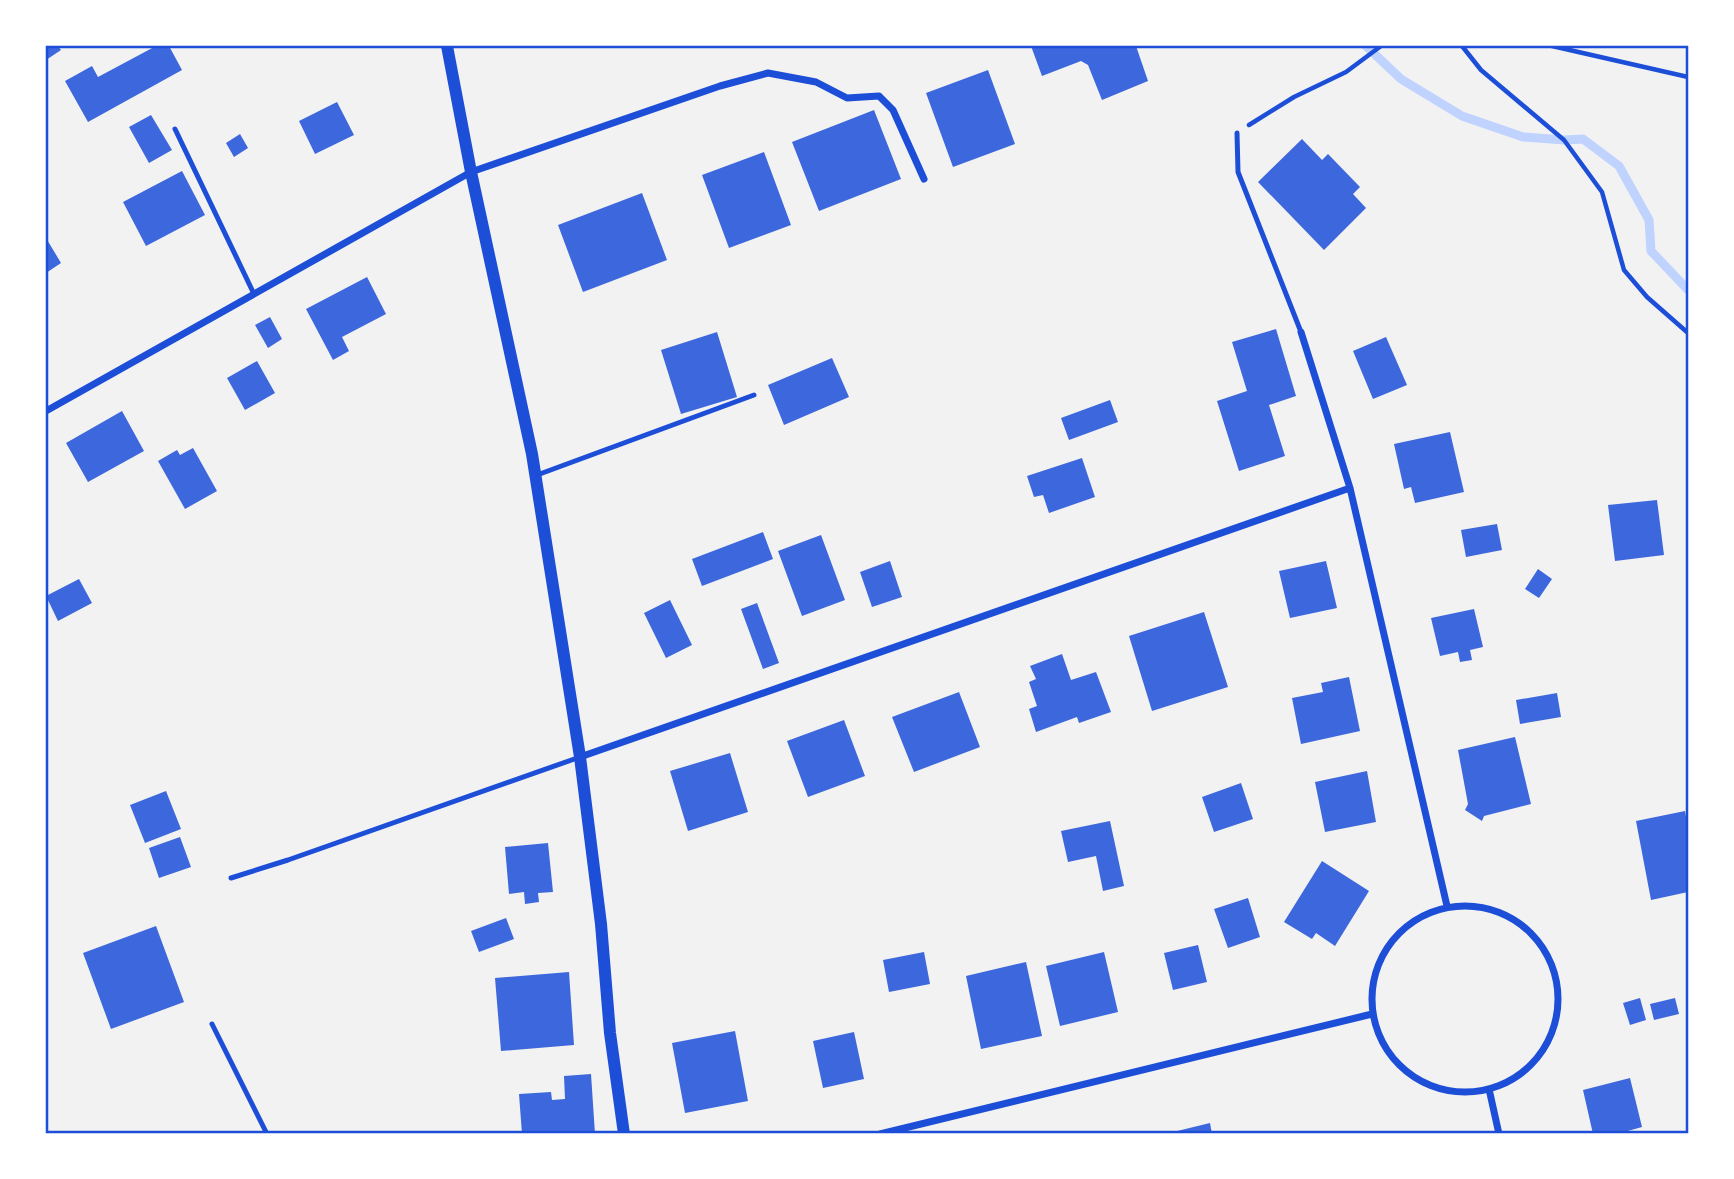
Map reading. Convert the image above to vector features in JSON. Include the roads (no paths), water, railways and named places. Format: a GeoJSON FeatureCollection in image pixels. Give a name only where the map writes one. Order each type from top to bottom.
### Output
{"type":"FeatureCollection","features":[{"type":"Feature","properties":{"kind":"street"},"geometry":{"type":"LineString","coordinates":[[447,46],[536,476],[580,757],[601,924],[610,1033],[624,1133]]}},
{"type":"Feature","properties":{"kind":"street"},"geometry":{"type":"LineString","coordinates":[[47,408],[471,172],[720,86],[768,74],[816,82],[847,98],[879,96],[893,110],[924,179]]}},
{"type":"Feature","properties":{"kind":"street"},"geometry":{"type":"LineString","coordinates":[[1301,332],[1350,488],[1447,906]]}},
{"type":"Feature","properties":{"kind":"street"},"geometry":{"type":"LineString","coordinates":[[580,757],[1350,488]]}},
{"type":"Feature","properties":{"kind":"street"},"geometry":{"type":"LineString","coordinates":[[1447,906],[1479,906],[1509,916],[1534,935],[1551,962],[1558,993],[1555,1025],[1541,1053],[1518,1076],[1489,1089],[1459,1092],[1428,1085],[1410,1074],[1382,1044],[1372,1014],[1373,978],[1388,945],[1414,920],[1447,906]]}},
{"type":"Feature","properties":{"kind":"street"},"geometry":{"type":"LineString","coordinates":[[880,1133],[1372,1014]]}},
{"type":"Feature","properties":{"kind":"street"},"geometry":{"type":"LineString","coordinates":[[1489,1089],[1499,1133]]}},
{"type":"Feature","properties":{"kind":"lane"},"geometry":{"type":"LineString","coordinates":[[175,129],[254,294]]}},
{"type":"Feature","properties":{"kind":"lane"},"geometry":{"type":"LineString","coordinates":[[1237,133],[1238,172],[1301,332]]}},
{"type":"Feature","properties":{"kind":"lane"},"geometry":{"type":"LineString","coordinates":[[536,476],[754,395]]}},
{"type":"Feature","properties":{"kind":"lane"},"geometry":{"type":"LineString","coordinates":[[232,878],[580,757]]}},
{"type":"Feature","properties":{"kind":"lane"},"geometry":{"type":"LineString","coordinates":[[212,1024],[267,1133]]}},
{"type":"Feature","properties":{"kind":"waterway"},"geometry":{"type":"LineString","coordinates":[[1366,46],[1401,79],[1462,116],[1523,137],[1583,139],[1619,166],[1649,220],[1651,251],[1688,290]]}}]}
